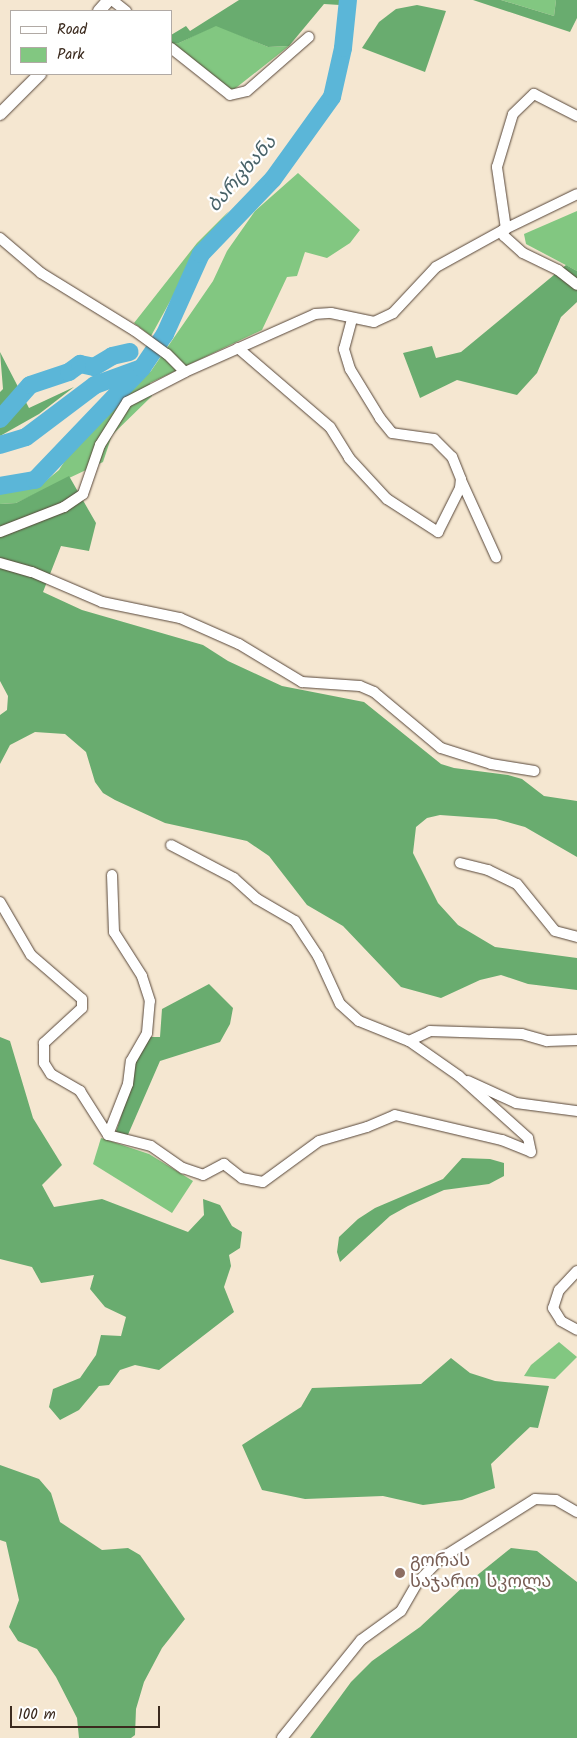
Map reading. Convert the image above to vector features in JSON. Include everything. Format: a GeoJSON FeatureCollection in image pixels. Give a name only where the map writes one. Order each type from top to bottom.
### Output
{"type":"FeatureCollection","features":[{"type":"Feature","properties":{"kind":"street"},"geometry":{"type":"LineString","coordinates":[[99,10],[110,0],[125,10]]}},
{"type":"Feature","properties":{"kind":"street"},"geometry":{"type":"LineString","coordinates":[[172,49],[230,95],[247,91],[309,37]]}},
{"type":"Feature","properties":{"kind":"street"},"geometry":{"type":"LineString","coordinates":[[0,114],[39,75]]}},
{"type":"Feature","properties":{"kind":"street"},"geometry":{"type":"LineString","coordinates":[[575,282],[523,253],[504,236],[505,229],[497,167],[513,114],[534,94],[577,116]]}},
{"type":"Feature","properties":{"kind":"street"},"geometry":{"type":"LineString","coordinates":[[0,532],[64,507],[83,494],[100,445],[127,402],[185,372],[315,314],[330,313],[352,320],[374,322],[393,313],[436,267],[505,229],[577,194]]}},
{"type":"Feature","properties":{"kind":"street"},"geometry":{"type":"LineString","coordinates":[[0,238],[41,273],[144,338],[167,354],[185,372]]}},
{"type":"Feature","properties":{"kind":"street"},"geometry":{"type":"LineString","coordinates":[[352,320],[344,349],[350,368],[380,418],[392,433],[434,439],[452,457],[496,557]]}},
{"type":"Feature","properties":{"kind":"street"},"geometry":{"type":"LineString","coordinates":[[238,348],[330,426],[349,458],[387,499],[438,532],[460,488],[461,479]]}},
{"type":"Feature","properties":{"kind":"street"},"geometry":{"type":"LineString","coordinates":[[0,563],[32,572],[102,602],[180,618],[239,644],[302,682],[360,686],[374,692],[441,748],[491,764],[534,771]]}},
{"type":"Feature","properties":{"kind":"street"},"geometry":{"type":"LineString","coordinates":[[0,902],[31,955],[82,999],[82,1008],[44,1043],[44,1063],[51,1074],[80,1091],[108,1135],[127,1143],[151,1146],[183,1168],[202,1175],[224,1164],[242,1178],[263,1182],[319,1141],[367,1127],[395,1115],[502,1140],[531,1152],[528,1138],[458,1076],[409,1041],[359,1021],[340,1004],[318,956],[295,921],[257,899],[234,878],[171,845]]}},
{"type":"Feature","properties":{"kind":"street"},"geometry":{"type":"LineString","coordinates":[[460,863],[488,870],[517,884],[555,931],[577,937]]}},
{"type":"Feature","properties":{"kind":"street"},"geometry":{"type":"LineString","coordinates":[[108,1135],[128,1084],[131,1061],[147,1033],[150,1001],[142,976],[114,932],[112,875]]}},
{"type":"Feature","properties":{"kind":"street"},"geometry":{"type":"LineString","coordinates":[[409,1041],[430,1031],[522,1034],[547,1041],[577,1040]]}},
{"type":"Feature","properties":{"kind":"street"},"geometry":{"type":"LineString","coordinates":[[458,1076],[516,1103],[577,1111]]}},
{"type":"Feature","properties":{"kind":"street"},"geometry":{"type":"LineString","coordinates":[[577,1271],[559,1290],[553,1308],[561,1321],[577,1330]]}},
{"type":"Feature","properties":{"kind":"street"},"geometry":{"type":"LineString","coordinates":[[282,1738],[361,1640],[402,1611],[417,1582],[440,1559],[535,1499],[556,1500],[577,1512]]}},
{"type":"Feature","properties":{"kind":"green space"},"geometry":{"type":"Polygon","coordinates":[[[239,0],[341,0],[340,5],[324,4],[289,46],[268,47],[216,26],[179,43],[172,43],[172,34],[186,26],[190,31],[239,0]]]}},
{"type":"Feature","properties":{"kind":"green space"},"geometry":{"type":"Polygon","coordinates":[[[473,0],[501,0],[554,16],[556,0],[577,0],[577,18],[570,32],[473,0]]]}},
{"type":"Feature","properties":{"kind":"green space"},"geometry":{"type":"Polygon","coordinates":[[[501,0],[556,0],[554,16],[501,0]]]}},
{"type":"Feature","properties":{"kind":"green space"},"geometry":{"type":"Polygon","coordinates":[[[417,5],[446,11],[425,72],[362,48],[379,22],[396,9],[417,5]]]}},
{"type":"Feature","properties":{"kind":"green space"},"geometry":{"type":"Polygon","coordinates":[[[216,25],[268,47],[289,46],[232,91],[172,44],[179,43],[216,25]]]}},
{"type":"Feature","properties":{"kind":"green space"},"geometry":{"type":"Polygon","coordinates":[[[298,173],[360,230],[350,243],[327,258],[305,252],[297,276],[287,277],[262,330],[150,383],[152,396],[112,435],[103,462],[16,503],[0,504],[0,492],[42,484],[59,470],[75,445],[151,371],[213,281],[227,251],[255,211],[298,173]]]}},
{"type":"Feature","properties":{"kind":"green space"},"geometry":{"type":"Polygon","coordinates":[[[229,211],[196,254],[151,336],[134,323],[197,243],[229,211]]]}},
{"type":"Feature","properties":{"kind":"green space"},"geometry":{"type":"Polygon","coordinates":[[[577,211],[577,271],[526,244],[524,234],[577,211]]]}},
{"type":"Feature","properties":{"kind":"green space"},"geometry":{"type":"Polygon","coordinates":[[[566,265],[577,271],[577,302],[561,317],[537,373],[517,395],[457,380],[420,398],[403,353],[432,346],[436,358],[461,352],[566,265]]]}},
{"type":"Feature","properties":{"kind":"green space"},"geometry":{"type":"Polygon","coordinates":[[[0,352],[29,408],[74,387],[39,414],[0,436],[0,392],[3,389],[0,352]]]}},
{"type":"Feature","properties":{"kind":"green space"},"geometry":{"type":"Polygon","coordinates":[[[69,476],[96,523],[89,551],[61,546],[43,592],[82,610],[203,645],[228,661],[282,686],[364,702],[441,764],[454,768],[508,775],[522,779],[544,796],[577,801],[577,857],[525,827],[496,819],[440,815],[427,818],[416,827],[413,853],[438,903],[458,925],[495,947],[577,958],[577,990],[528,984],[501,975],[480,980],[441,998],[401,987],[343,926],[307,905],[269,856],[247,841],[165,823],[103,793],[95,782],[86,752],[65,734],[35,732],[10,745],[0,764],[0,715],[7,710],[8,696],[0,681],[0,504],[16,503],[69,476]]]}},
{"type":"Feature","properties":{"kind":"green space"},"geometry":{"type":"Polygon","coordinates":[[[209,984],[233,1008],[230,1024],[220,1042],[160,1061],[127,1137],[115,1135],[132,1082],[135,1063],[148,1037],[160,1037],[162,1009],[209,984]]]}},
{"type":"Feature","properties":{"kind":"green space"},"geometry":{"type":"Polygon","coordinates":[[[0,1037],[10,1041],[33,1118],[62,1165],[42,1185],[54,1207],[102,1199],[188,1232],[204,1215],[203,1199],[220,1205],[232,1226],[242,1232],[240,1248],[229,1255],[231,1266],[224,1287],[234,1312],[159,1370],[135,1365],[120,1370],[109,1385],[99,1386],[79,1410],[60,1420],[49,1407],[53,1389],[80,1378],[96,1355],[101,1335],[121,1336],[126,1317],[105,1307],[90,1289],[94,1275],[41,1283],[32,1267],[0,1259],[0,1037]]]}},
{"type":"Feature","properties":{"kind":"green space"},"geometry":{"type":"Polygon","coordinates":[[[101,1138],[149,1154],[193,1181],[172,1213],[93,1164],[101,1138]]]}},
{"type":"Feature","properties":{"kind":"green space"},"geometry":{"type":"Polygon","coordinates":[[[462,1158],[490,1159],[504,1163],[504,1176],[489,1184],[444,1190],[408,1206],[390,1216],[340,1262],[337,1252],[339,1237],[358,1219],[375,1208],[443,1179],[462,1158]]]}},
{"type":"Feature","properties":{"kind":"green space"},"geometry":{"type":"Polygon","coordinates":[[[559,1342],[577,1357],[555,1379],[524,1376],[531,1365],[559,1342]]]}},
{"type":"Feature","properties":{"kind":"green space"},"geometry":{"type":"Polygon","coordinates":[[[451,1358],[470,1373],[495,1381],[549,1386],[538,1428],[530,1427],[491,1464],[495,1488],[462,1500],[423,1505],[383,1496],[305,1499],[262,1490],[242,1445],[301,1407],[312,1388],[421,1384],[451,1358]]]}},
{"type":"Feature","properties":{"kind":"green space"},"geometry":{"type":"Polygon","coordinates":[[[0,1465],[39,1479],[51,1493],[60,1522],[102,1550],[128,1548],[140,1555],[185,1619],[162,1648],[144,1682],[136,1709],[135,1735],[131,1738],[79,1738],[77,1718],[56,1677],[37,1649],[18,1641],[9,1627],[19,1600],[6,1542],[0,1540],[0,1465]]]}},
{"type":"Feature","properties":{"kind":"green space"},"geometry":{"type":"Polygon","coordinates":[[[511,1548],[537,1551],[577,1582],[577,1738],[310,1738],[351,1682],[372,1661],[420,1627],[465,1585],[511,1548]]]}},
{"type":"Feature","properties":{"kind":"waterway","name":"ბარცხანა"},"geometry":{"type":"LineString","coordinates":[[0,486],[35,480],[142,368],[165,334],[201,254],[273,179],[332,97],[343,48],[348,0]]}},
{"type":"Feature","properties":{"kind":"waterway","name":"ბარცხანა"},"geometry":{"type":"LineString","coordinates":[[0,419],[30,385],[69,372],[80,364],[94,367],[112,356],[130,352]]}},
{"type":"Feature","properties":{"kind":"waterway","name":"ბარცხანა"},"geometry":{"type":"LineString","coordinates":[[0,445],[26,437],[95,385],[139,369]]}},
{"type":"Feature","properties":{"kind":"place","name":"გორას საჯარო სკოლა"},"geometry":{"type":"Point","coordinates":[400,1573]}}]}
